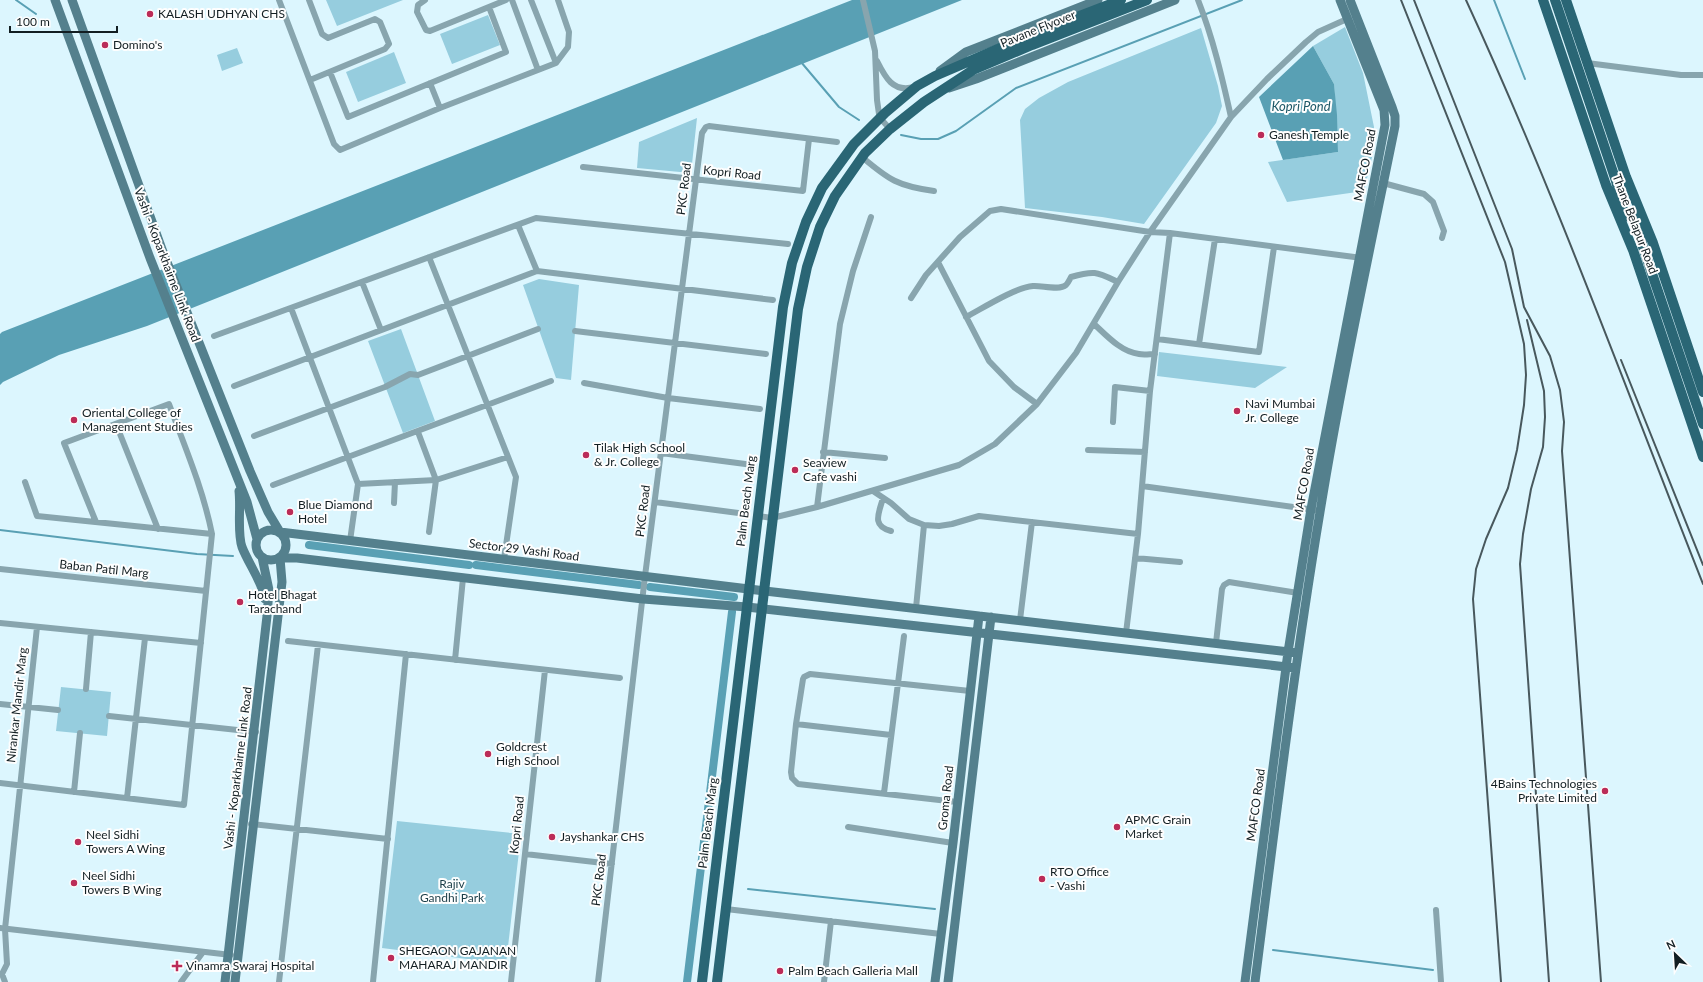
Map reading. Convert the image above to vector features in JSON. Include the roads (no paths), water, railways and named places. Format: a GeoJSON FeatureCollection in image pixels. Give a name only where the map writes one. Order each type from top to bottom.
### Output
{"type":"FeatureCollection","features":[{"type":"Feature","properties":{"kind":"main road","name":"Vashi - Koparkhairne Link Road"},"geometry":{"type":"LineString","coordinates":[[55,0],[153,266],[250,511],[257,539]]}},
{"type":"Feature","properties":{"kind":"main road","name":"Vashi - Koparkhairne Link Road"},"geometry":{"type":"LineString","coordinates":[[72,0],[166,261],[258,490],[268,512],[280,532]]}},
{"type":"Feature","properties":{"kind":"main road"},"geometry":{"type":"LineString","coordinates":[[935,76],[966,52],[1098,0]]}},
{"type":"Feature","properties":{"kind":"main road","name":"Pavane Flyover"},"geometry":{"type":"LineString","coordinates":[[942,90],[971,66],[1028,36],[1121,0]]}},
{"type":"Feature","properties":{"kind":"main road","name":"Pavane Flyover"},"geometry":{"type":"LineString","coordinates":[[935,76],[971,66],[1032,45],[1147,0]]}},
{"type":"Feature","properties":{"kind":"main road"},"geometry":{"type":"LineString","coordinates":[[717,982],[798,309],[807,267],[820,227],[835,196],[862,158],[890,129],[924,102],[942,90],[976,79],[1175,0]]}},
{"type":"Feature","properties":{"kind":"main road","name":"MAFCO Road"},"geometry":{"type":"LineString","coordinates":[[1254,982],[1298,653],[1320,511],[1386,125],[1386,117],[1340,0]]}},
{"type":"Feature","properties":{"kind":"main road","name":"MAFCO Road"},"geometry":{"type":"LineString","coordinates":[[1245,982],[1286,666],[1311,510],[1363,258],[1383,183],[1395,126],[1395,116],[1350,0]]}},
{"type":"Feature","properties":{"kind":"main road","name":"Thane Belapur Road"},"geometry":{"type":"LineString","coordinates":[[1543,0],[1606,185],[1633,250],[1703,457]]}},
{"type":"Feature","properties":{"kind":"main road"},"geometry":{"type":"LineString","coordinates":[[1555,0],[1616,181],[1633,250]]}},
{"type":"Feature","properties":{"kind":"main road","name":"Thane Belapur Road"},"geometry":{"type":"LineString","coordinates":[[1566,0],[1626,177]]}},
{"type":"Feature","properties":{"kind":"main road","name":"Palm Beach Marg"},"geometry":{"type":"LineString","coordinates":[[702,982],[783,307],[792,263],[806,222],[822,188],[854,144],[880,118],[917,86],[935,76]]}},
{"type":"Feature","properties":{"kind":"main road"},"geometry":{"type":"LineString","coordinates":[[1626,177],[1643,247],[1703,424]]}},
{"type":"Feature","properties":{"kind":"main road"},"geometry":{"type":"LineString","coordinates":[[1626,177],[1653,243],[1703,392]]}},
{"type":"Feature","properties":{"kind":"main road"},"geometry":{"type":"LineString","coordinates":[[236,476],[241,503],[240,540],[262,587],[267,616]]}},
{"type":"Feature","properties":{"kind":"main road"},"geometry":{"type":"LineString","coordinates":[[280,558],[286,550],[286,540],[280,532],[275,530],[264,531],[257,539],[256,548],[262,557],[271,560],[280,558],[297,558],[643,598],[747,607],[1296,668]]}},
{"type":"Feature","properties":{"kind":"main road","name":"Sector 29 Vashi Road"},"geometry":{"type":"LineString","coordinates":[[280,532],[765,591],[1298,653]]}},
{"type":"Feature","properties":{"kind":"main road","name":"Vashi - Koparkhairne Link Road"},"geometry":{"type":"LineString","coordinates":[[225,982],[267,616],[269,590],[262,557]]}},
{"type":"Feature","properties":{"kind":"main road","name":"Vashi - Koparkhairne Link Road"},"geometry":{"type":"LineString","coordinates":[[235,982],[282,582],[280,558]]}},
{"type":"Feature","properties":{"kind":"main road","name":"Groma Road"},"geometry":{"type":"LineString","coordinates":[[935,982],[953,843],[956,802],[979,616]]}},
{"type":"Feature","properties":{"kind":"main road","name":"Groma Road"},"geometry":{"type":"LineString","coordinates":[[948,982],[991,617]]}},
{"type":"Feature","properties":{"kind":"street"},"geometry":{"type":"LineString","coordinates":[[280,0],[334,144],[340,150],[440,108],[556,63],[568,47],[569,32],[558,0]]}},
{"type":"Feature","properties":{"kind":"street"},"geometry":{"type":"LineString","coordinates":[[309,0],[322,34],[325,37],[328,38],[375,19],[380,22],[389,41],[388,46],[385,48],[310,80]]}},
{"type":"Feature","properties":{"kind":"street"},"geometry":{"type":"LineString","coordinates":[[425,0],[418,5],[418,12],[426,30],[430,31],[506,0]]}},
{"type":"Feature","properties":{"kind":"street"},"geometry":{"type":"LineString","coordinates":[[512,0],[538,70]]}},
{"type":"Feature","properties":{"kind":"street"},"geometry":{"type":"LineString","coordinates":[[531,0],[556,63]]}},
{"type":"Feature","properties":{"kind":"street"},"geometry":{"type":"LineString","coordinates":[[863,0],[874,42],[877,100],[880,118],[890,129]]}},
{"type":"Feature","properties":{"kind":"street"},"geometry":{"type":"LineString","coordinates":[[1198,0],[1217,53],[1231,117]]}},
{"type":"Feature","properties":{"kind":"street"},"geometry":{"type":"LineString","coordinates":[[330,72],[348,117],[506,52],[489,7]]}},
{"type":"Feature","properties":{"kind":"street"},"geometry":{"type":"LineString","coordinates":[[758,516],[772,518],[817,507],[959,466],[995,444],[1037,404],[1076,353],[1118,282],[1150,232],[1231,117],[1267,78],[1306,42],[1318,32],[1348,19]]}},
{"type":"Feature","properties":{"kind":"street"},"geometry":{"type":"LineString","coordinates":[[876,60],[885,78],[894,85],[904,88],[917,86]]}},
{"type":"Feature","properties":{"kind":"street"},"geometry":{"type":"LineString","coordinates":[[1587,63],[1681,74],[1703,75]]}},
{"type":"Feature","properties":{"kind":"street"},"geometry":{"type":"LineString","coordinates":[[430,83],[440,108]]}},
{"type":"Feature","properties":{"kind":"street","name":"PKC Road"},"geometry":{"type":"LineString","coordinates":[[598,982],[643,598],[702,133],[706,127],[837,142]]}},
{"type":"Feature","properties":{"kind":"street","name":"Kopri Road"},"geometry":{"type":"LineString","coordinates":[[582,167],[803,191],[809,139]]}},
{"type":"Feature","properties":{"kind":"street"},"geometry":{"type":"LineString","coordinates":[[862,158],[884,176],[895,182],[934,191]]}},
{"type":"Feature","properties":{"kind":"street"},"geometry":{"type":"LineString","coordinates":[[1383,183],[1424,194],[1432,202],[1444,231],[1442,238]]}},
{"type":"Feature","properties":{"kind":"street"},"geometry":{"type":"LineString","coordinates":[[910,298],[926,275],[960,236],[990,211],[1001,210],[1150,232],[1170,233],[1363,258]]}},
{"type":"Feature","properties":{"kind":"street"},"geometry":{"type":"LineString","coordinates":[[817,507],[840,324],[854,270],[871,217]]}},
{"type":"Feature","properties":{"kind":"street"},"geometry":{"type":"LineString","coordinates":[[214,336],[536,218],[788,244]]}},
{"type":"Feature","properties":{"kind":"street"},"geometry":{"type":"LineString","coordinates":[[518,225],[538,271]]}},
{"type":"Feature","properties":{"kind":"street"},"geometry":{"type":"LineString","coordinates":[[1126,633],[1138,534],[1150,391],[1170,233]]}},
{"type":"Feature","properties":{"kind":"street"},"geometry":{"type":"LineString","coordinates":[[1199,344],[1215,239]]}},
{"type":"Feature","properties":{"kind":"street"},"geometry":{"type":"LineString","coordinates":[[1157,339],[1259,352],[1274,247]]}},
{"type":"Feature","properties":{"kind":"street"},"geometry":{"type":"LineString","coordinates":[[429,257],[516,476],[504,559]]}},
{"type":"Feature","properties":{"kind":"street"},"geometry":{"type":"LineString","coordinates":[[938,262],[989,361],[1014,387],[1037,404]]}},
{"type":"Feature","properties":{"kind":"street"},"geometry":{"type":"LineString","coordinates":[[234,386],[538,271],[773,300]]}},
{"type":"Feature","properties":{"kind":"street"},"geometry":{"type":"LineString","coordinates":[[966,317],[1011,293],[1032,286],[1063,286],[1066,285],[1071,277],[1078,275],[1097,273],[1118,282]]}},
{"type":"Feature","properties":{"kind":"street"},"geometry":{"type":"LineString","coordinates":[[362,282],[381,330]]}},
{"type":"Feature","properties":{"kind":"street"},"geometry":{"type":"LineString","coordinates":[[291,308],[358,484],[350,541]]}},
{"type":"Feature","properties":{"kind":"street"},"geometry":{"type":"LineString","coordinates":[[1094,324],[1112,341],[1128,351],[1138,354],[1155,354]]}},
{"type":"Feature","properties":{"kind":"street"},"geometry":{"type":"LineString","coordinates":[[254,436],[385,387],[410,374],[418,375],[538,329]]}},
{"type":"Feature","properties":{"kind":"street"},"geometry":{"type":"LineString","coordinates":[[575,331],[766,354]]}},
{"type":"Feature","properties":{"kind":"street"},"geometry":{"type":"LineString","coordinates":[[273,485],[551,382]]}},
{"type":"Feature","properties":{"kind":"street"},"geometry":{"type":"LineString","coordinates":[[584,383],[668,398],[760,409]]}},
{"type":"Feature","properties":{"kind":"street"},"geometry":{"type":"LineString","coordinates":[[1114,422],[1115,387],[1150,391]]}},
{"type":"Feature","properties":{"kind":"street"},"geometry":{"type":"LineString","coordinates":[[0,783],[184,805],[212,534],[206,506],[197,478],[170,404],[64,443],[96,522]]}},
{"type":"Feature","properties":{"kind":"street"},"geometry":{"type":"LineString","coordinates":[[116,424],[158,529]]}},
{"type":"Feature","properties":{"kind":"street"},"geometry":{"type":"LineString","coordinates":[[418,432],[436,480],[429,532]]}},
{"type":"Feature","properties":{"kind":"street"},"geometry":{"type":"LineString","coordinates":[[1088,450],[1145,452]]}},
{"type":"Feature","properties":{"kind":"street"},"geometry":{"type":"LineString","coordinates":[[823,452],[885,458]]}},
{"type":"Feature","properties":{"kind":"street"},"geometry":{"type":"LineString","coordinates":[[661,453],[753,465]]}},
{"type":"Feature","properties":{"kind":"street"},"geometry":{"type":"LineString","coordinates":[[358,484],[436,480],[508,457]]}},
{"type":"Feature","properties":{"kind":"street"},"geometry":{"type":"LineString","coordinates":[[25,482],[38,516],[212,534]]}},
{"type":"Feature","properties":{"kind":"street"},"geometry":{"type":"LineString","coordinates":[[394,503],[395,482]]}},
{"type":"Feature","properties":{"kind":"street"},"geometry":{"type":"LineString","coordinates":[[1142,486],[1320,511]]}},
{"type":"Feature","properties":{"kind":"street"},"geometry":{"type":"LineString","coordinates":[[873,491],[909,519],[924,525],[946,525],[979,516],[1138,534]]}},
{"type":"Feature","properties":{"kind":"street"},"geometry":{"type":"LineString","coordinates":[[883,498],[878,520],[879,525],[884,529],[891,531]]}},
{"type":"Feature","properties":{"kind":"street"},"geometry":{"type":"LineString","coordinates":[[655,502],[746,514]]}},
{"type":"Feature","properties":{"kind":"street"},"geometry":{"type":"LineString","coordinates":[[1020,620],[1032,522]]}},
{"type":"Feature","properties":{"kind":"street"},"geometry":{"type":"LineString","coordinates":[[916,608],[924,525]]}},
{"type":"Feature","properties":{"kind":"street"},"geometry":{"type":"LineString","coordinates":[[1135,558],[1180,562]]}},
{"type":"Feature","properties":{"kind":"street","name":"Baban Patil Marg"},"geometry":{"type":"LineString","coordinates":[[0,569],[206,591]]}},
{"type":"Feature","properties":{"kind":"street"},"geometry":{"type":"LineString","coordinates":[[455,660],[464,578]]}},
{"type":"Feature","properties":{"kind":"street"},"geometry":{"type":"LineString","coordinates":[[1216,643],[1222,589],[1224,585],[1229,582],[1298,593]]}},
{"type":"Feature","properties":{"kind":"street"},"geometry":{"type":"LineString","coordinates":[[0,623],[201,643]]}},
{"type":"Feature","properties":{"kind":"street","name":"Nirankar Mandir Marg"},"geometry":{"type":"LineString","coordinates":[[5,982],[2,974],[7,964],[2,929],[20,785],[37,627]]}},
{"type":"Feature","properties":{"kind":"street"},"geometry":{"type":"LineString","coordinates":[[86,690],[91,632]]}},
{"type":"Feature","properties":{"kind":"street"},"geometry":{"type":"LineString","coordinates":[[884,793],[904,636]]}},
{"type":"Feature","properties":{"kind":"street"},"geometry":{"type":"LineString","coordinates":[[127,798],[145,638]]}},
{"type":"Feature","properties":{"kind":"street"},"geometry":{"type":"LineString","coordinates":[[288,642],[620,678]]}},
{"type":"Feature","properties":{"kind":"street"},"geometry":{"type":"LineString","coordinates":[[279,982],[318,645]]}},
{"type":"Feature","properties":{"kind":"street"},"geometry":{"type":"LineString","coordinates":[[373,982],[406,654]]}},
{"type":"Feature","properties":{"kind":"street","name":"Kopri Road"},"geometry":{"type":"LineString","coordinates":[[511,982],[546,670]]}},
{"type":"Feature","properties":{"kind":"street"},"geometry":{"type":"LineString","coordinates":[[956,802],[798,784],[794,782],[791,772],[796,724],[803,679],[807,675],[897,682],[970,691]]}},
{"type":"Feature","properties":{"kind":"street"},"geometry":{"type":"LineString","coordinates":[[0,704],[58,710]]}},
{"type":"Feature","properties":{"kind":"street"},"geometry":{"type":"LineString","coordinates":[[109,716],[264,733]]}},
{"type":"Feature","properties":{"kind":"street"},"geometry":{"type":"LineString","coordinates":[[796,724],[891,735]]}},
{"type":"Feature","properties":{"kind":"street"},"geometry":{"type":"LineString","coordinates":[[74,792],[80,733]]}},
{"type":"Feature","properties":{"kind":"street"},"geometry":{"type":"LineString","coordinates":[[243,823],[388,839]]}},
{"type":"Feature","properties":{"kind":"street"},"geometry":{"type":"LineString","coordinates":[[848,827],[953,843]]}},
{"type":"Feature","properties":{"kind":"street"},"geometry":{"type":"LineString","coordinates":[[525,854],[612,864]]}},
{"type":"Feature","properties":{"kind":"street"},"geometry":{"type":"LineString","coordinates":[[726,909],[941,934]]}},
{"type":"Feature","properties":{"kind":"street"},"geometry":{"type":"LineString","coordinates":[[1436,910],[1441,982]]}},
{"type":"Feature","properties":{"kind":"street"},"geometry":{"type":"LineString","coordinates":[[824,982],[831,921]]}},
{"type":"Feature","properties":{"kind":"street"},"geometry":{"type":"LineString","coordinates":[[2,929],[238,956]]}},
{"type":"Feature","properties":{"kind":"street"},"geometry":{"type":"LineString","coordinates":[[181,982],[203,952]]}},
{"type":"Feature","properties":{"kind":"water"},"geometry":{"type":"Polygon","coordinates":[[[852,0],[962,0],[147,326],[59,355],[3,382],[0,385],[0,334],[2,332],[852,0]]]}},
{"type":"Feature","properties":{"kind":"water","name":"Kopri Pond"},"geometry":{"type":"Polygon","coordinates":[[[1313,46],[1334,84],[1338,152],[1283,160],[1259,97],[1313,46]]]}},
{"type":"Feature","properties":{"kind":"waterway"},"geometry":{"type":"LineString","coordinates":[[16,0],[36,14]]}},
{"type":"Feature","properties":{"kind":"waterway"},"geometry":{"type":"LineString","coordinates":[[901,135],[921,139],[938,139],[956,131],[1016,88],[1242,0]]}},
{"type":"Feature","properties":{"kind":"waterway"},"geometry":{"type":"LineString","coordinates":[[1494,0],[1525,79]]}},
{"type":"Feature","properties":{"kind":"waterway"},"geometry":{"type":"LineString","coordinates":[[801,62],[839,107],[859,120]]}},
{"type":"Feature","properties":{"kind":"waterway"},"geometry":{"type":"LineString","coordinates":[[0,530],[197,554],[233,556]]}},
{"type":"Feature","properties":{"kind":"waterway"},"geometry":{"type":"LineString","coordinates":[[309,545],[469,565]]}},
{"type":"Feature","properties":{"kind":"waterway"},"geometry":{"type":"LineString","coordinates":[[476,565],[639,585]]}},
{"type":"Feature","properties":{"kind":"waterway"},"geometry":{"type":"LineString","coordinates":[[650,587],[734,597]]}},
{"type":"Feature","properties":{"kind":"waterway"},"geometry":{"type":"LineString","coordinates":[[687,982],[732,612]]}},
{"type":"Feature","properties":{"kind":"waterway"},"geometry":{"type":"LineString","coordinates":[[748,889],[935,909]]}},
{"type":"Feature","properties":{"kind":"waterway"},"geometry":{"type":"LineString","coordinates":[[1273,950],[1433,970]]}},
{"type":"Feature","properties":{"kind":"railway"},"geometry":{"type":"LineString","coordinates":[[1401,0],[1505,262],[1524,344],[1526,375],[1524,405],[1517,450],[1508,488],[1486,539],[1476,569],[1473,599],[1501,982]]}},
{"type":"Feature","properties":{"kind":"railway"},"geometry":{"type":"LineString","coordinates":[[1414,0],[1512,249],[1524,307],[1550,356],[1560,390],[1564,422],[1562,451],[1601,982]]}},
{"type":"Feature","properties":{"kind":"railway"},"geometry":{"type":"LineString","coordinates":[[1466,0],[1559,217],[1703,584]]}},
{"type":"Feature","properties":{"kind":"railway"},"geometry":{"type":"LineString","coordinates":[[1527,320],[1544,391],[1545,417],[1543,447],[1531,489],[1523,534],[1520,564],[1549,982]]}},
{"type":"Feature","properties":{"kind":"railway"},"geometry":{"type":"LineString","coordinates":[[1621,360],[1703,565]]}},
{"type":"Feature","properties":{"kind":"place","name":"KALASH UDHYAN CHS"},"geometry":{"type":"Point","coordinates":[150,14]}},
{"type":"Feature","properties":{"kind":"place","name":"Domino's"},"geometry":{"type":"Point","coordinates":[105,45]}},
{"type":"Feature","properties":{"kind":"place","name":"Ganesh Temple"},"geometry":{"type":"Point","coordinates":[1261,135]}},
{"type":"Feature","properties":{"kind":"place","name":"Navi Mumbai Jr. College"},"geometry":{"type":"Point","coordinates":[1237,411]}},
{"type":"Feature","properties":{"kind":"place","name":"Oriental College of Management Studies"},"geometry":{"type":"Point","coordinates":[74,420]}},
{"type":"Feature","properties":{"kind":"place","name":"Tilak High School & Jr. College"},"geometry":{"type":"Point","coordinates":[586,455]}},
{"type":"Feature","properties":{"kind":"place","name":"Seaview Cafe vashi"},"geometry":{"type":"Point","coordinates":[795,470]}},
{"type":"Feature","properties":{"kind":"place","name":"Blue Diamond Hotel"},"geometry":{"type":"Point","coordinates":[290,512]}},
{"type":"Feature","properties":{"kind":"place","name":"Hotel Bhagat Tarachand"},"geometry":{"type":"Point","coordinates":[240,602]}},
{"type":"Feature","properties":{"kind":"place","name":"Goldcrest High School"},"geometry":{"type":"Point","coordinates":[488,754]}},
{"type":"Feature","properties":{"kind":"place","name":"4Bains Technologies Private Limited"},"geometry":{"type":"Point","coordinates":[1605,791]}},
{"type":"Feature","properties":{"kind":"place","name":"APMC Grain Market"},"geometry":{"type":"Point","coordinates":[1117,827]}},
{"type":"Feature","properties":{"kind":"place","name":"Jayshankar CHS"},"geometry":{"type":"Point","coordinates":[552,837]}},
{"type":"Feature","properties":{"kind":"place","name":"Neel Sidhi Towers A Wing"},"geometry":{"type":"Point","coordinates":[78,842]}},
{"type":"Feature","properties":{"kind":"place","name":"RTO Office - Vashi"},"geometry":{"type":"Point","coordinates":[1042,879]}},
{"type":"Feature","properties":{"kind":"place","name":"Neel Sidhi Towers B Wing"},"geometry":{"type":"Point","coordinates":[74,883]}},
{"type":"Feature","properties":{"kind":"place","name":"SHEGAON GAJANAN MAHARAJ MANDIR"},"geometry":{"type":"Point","coordinates":[391,958]}},
{"type":"Feature","properties":{"kind":"place","name":"Vinamra Swaraj Hospital"},"geometry":{"type":"Point","coordinates":[177,966]}},
{"type":"Feature","properties":{"kind":"place","name":"Palm Beach Galleria Mall"},"geometry":{"type":"Point","coordinates":[780,971]}},
{"type":"Feature","properties":{"kind":"park label","name":"Rajiv Gandhi Park"},"geometry":{"type":"Point","coordinates":[452,891]}}]}
